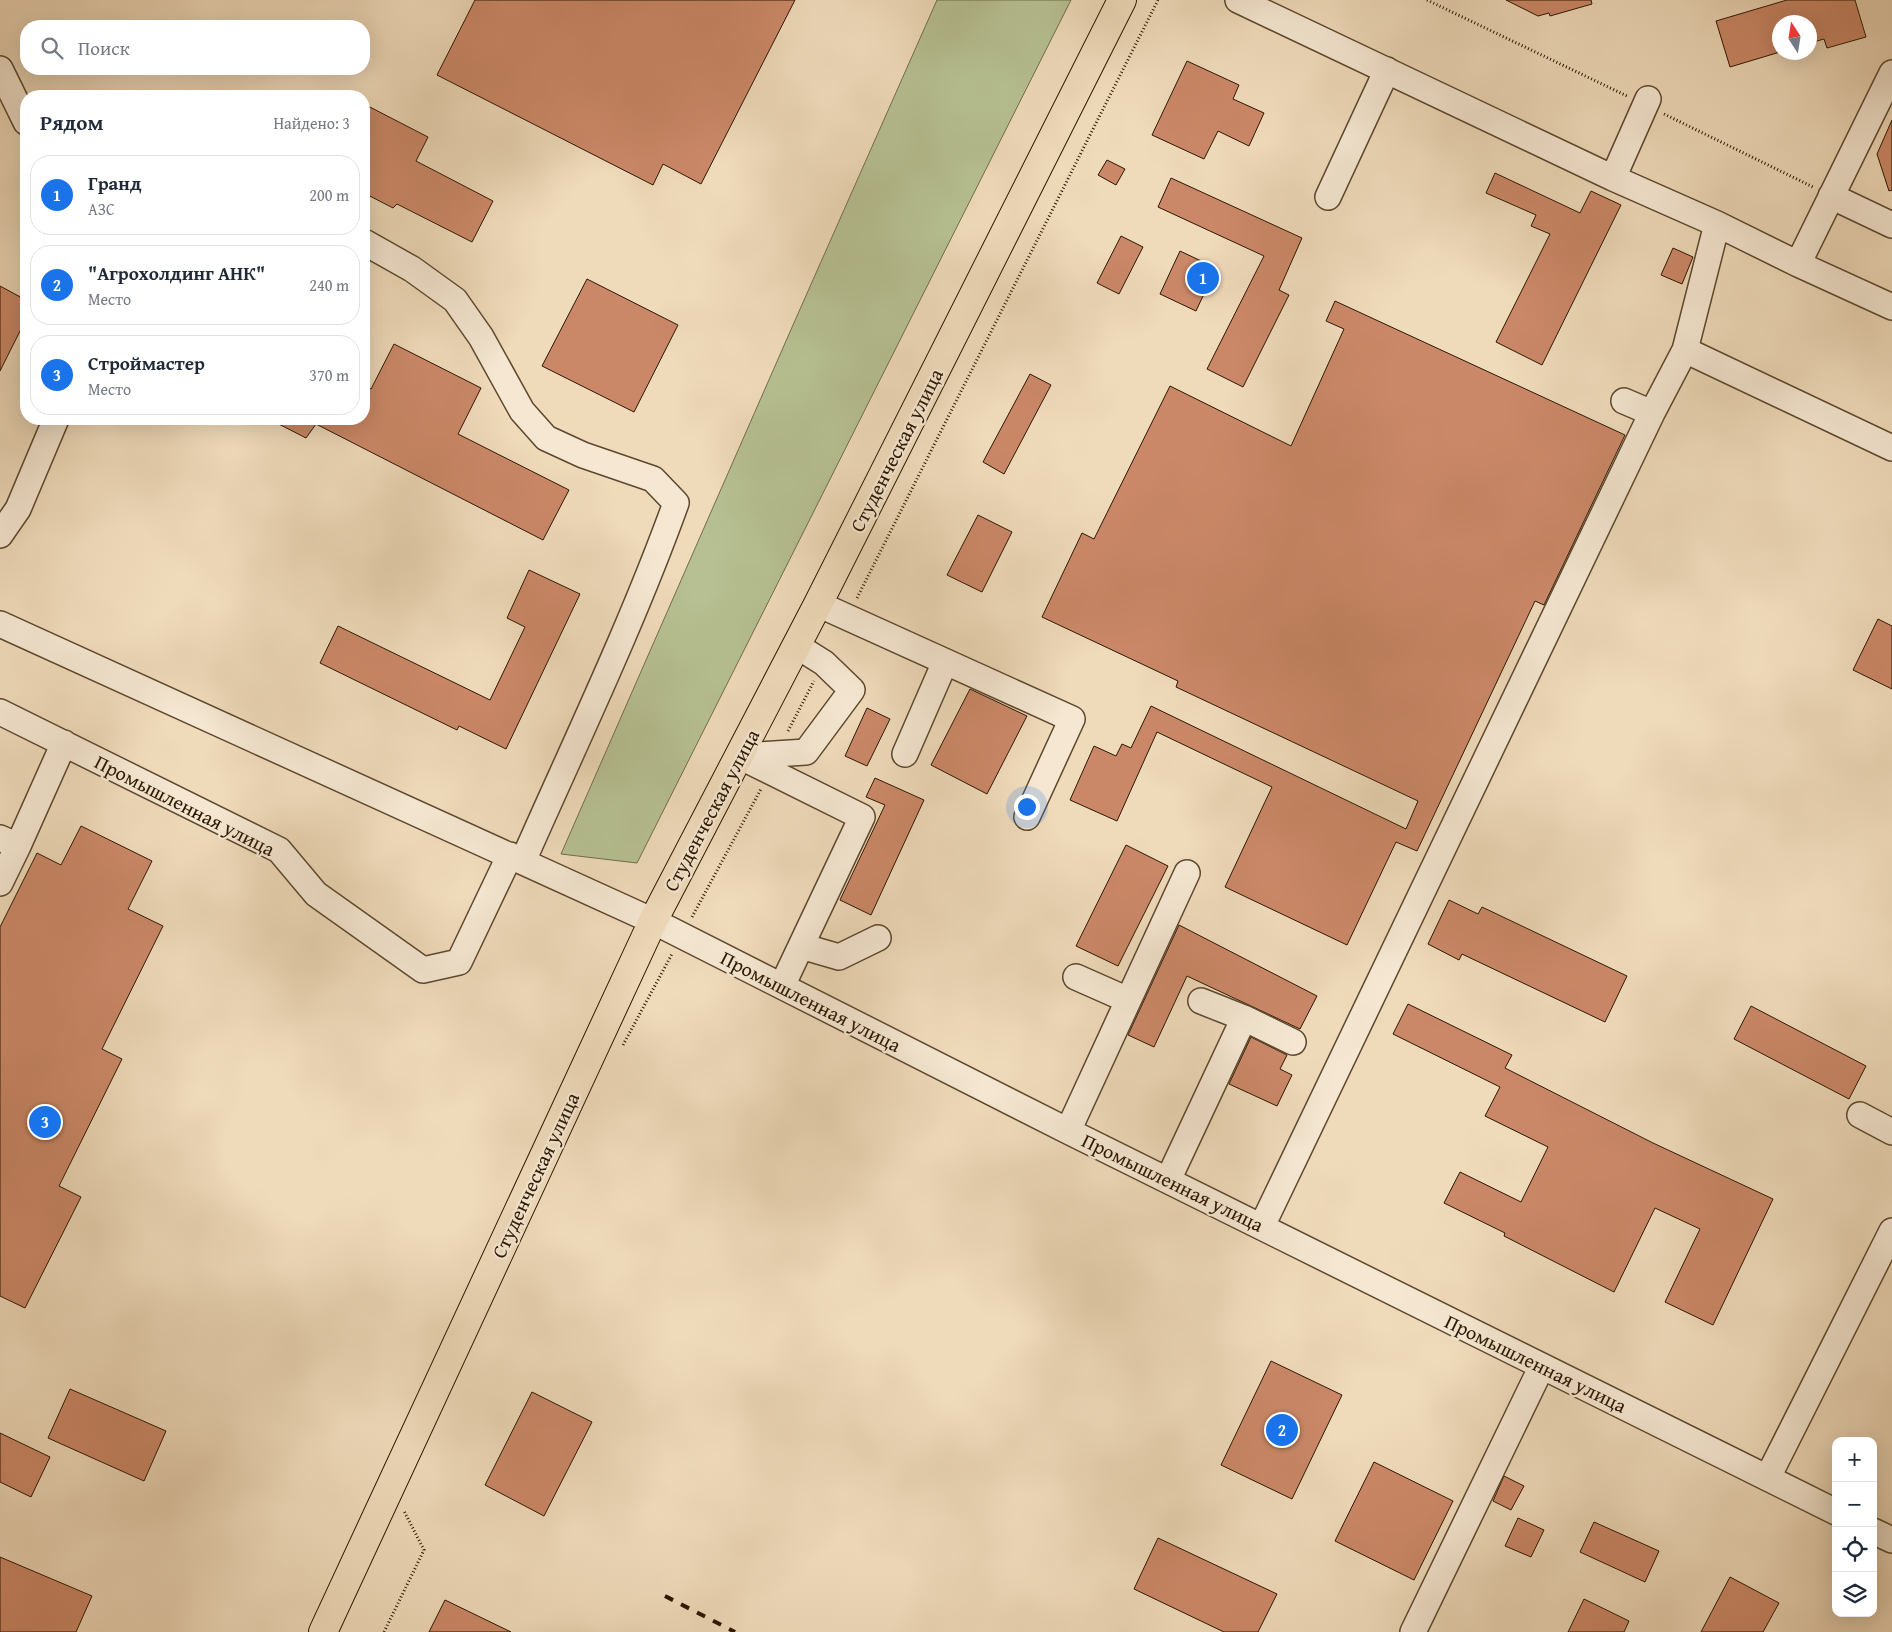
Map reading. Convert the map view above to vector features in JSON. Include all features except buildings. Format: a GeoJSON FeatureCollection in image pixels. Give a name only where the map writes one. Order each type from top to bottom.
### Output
{"type":"FeatureCollection","features":[{"type":"Feature","properties":{"kind":"main road","name":"Студенческая улица"},"geometry":{"type":"LineString","coordinates":[[323,1632],[653,921],[818,604],[1122,0]]}},
{"type":"Feature","properties":{"kind":"street"},"geometry":{"type":"LineString","coordinates":[[1238,0],[1613,178],[1892,307]]}},
{"type":"Feature","properties":{"kind":"street"},"geometry":{"type":"LineString","coordinates":[[0,69],[20,110]]}},
{"type":"Feature","properties":{"kind":"street"},"geometry":{"type":"LineString","coordinates":[[1328,197],[1387,70]]}},
{"type":"Feature","properties":{"kind":"street"},"geometry":{"type":"LineString","coordinates":[[1798,264],[1892,73]]}},
{"type":"Feature","properties":{"kind":"street"},"geometry":{"type":"LineString","coordinates":[[1613,178],[1648,99]]}},
{"type":"Feature","properties":{"kind":"street"},"geometry":{"type":"LineString","coordinates":[[1831,196],[1892,225]]}},
{"type":"Feature","properties":{"kind":"street"},"geometry":{"type":"LineString","coordinates":[[1262,1226],[1652,413],[1685,350],[1716,224]]}},
{"type":"Feature","properties":{"kind":"street"},"geometry":{"type":"LineString","coordinates":[[370,245],[412,269],[455,300],[481,337],[522,411],[546,438],[583,455],[653,479],[676,503],[663,540],[622,637],[516,858]]}},
{"type":"Feature","properties":{"kind":"street"},"geometry":{"type":"LineString","coordinates":[[1685,350],[1892,448]]}},
{"type":"Feature","properties":{"kind":"street"},"geometry":{"type":"LineString","coordinates":[[1624,401],[1652,413]]}},
{"type":"Feature","properties":{"kind":"street"},"geometry":{"type":"LineString","coordinates":[[0,535],[18,509],[53,425]]}},
{"type":"Feature","properties":{"kind":"street"},"geometry":{"type":"LineString","coordinates":[[818,604],[1072,719],[1028,817]]}},
{"type":"Feature","properties":{"kind":"street","name":"Промышленная улица"},"geometry":{"type":"LineString","coordinates":[[0,624],[653,921],[1068,1131],[1832,1510]]}},
{"type":"Feature","properties":{"kind":"street"},"geometry":{"type":"LineString","coordinates":[[774,763],[806,752],[852,690],[824,662],[796,646]]}},
{"type":"Feature","properties":{"kind":"street"},"geometry":{"type":"LineString","coordinates":[[905,754],[945,662]]}},
{"type":"Feature","properties":{"kind":"street","name":"Промышленная улица"},"geometry":{"type":"LineString","coordinates":[[0,712],[278,850],[316,894],[423,970],[459,962],[516,858]]}},
{"type":"Feature","properties":{"kind":"street"},"geometry":{"type":"LineString","coordinates":[[0,883],[9,842],[64,743]]}},
{"type":"Feature","properties":{"kind":"street"},"geometry":{"type":"LineString","coordinates":[[739,756],[774,763],[862,818],[782,986]]}},
{"type":"Feature","properties":{"kind":"street"},"geometry":{"type":"LineString","coordinates":[[1068,1131],[1186,873]]}},
{"type":"Feature","properties":{"kind":"street"},"geometry":{"type":"LineString","coordinates":[[801,946],[839,957],[878,938]]}},
{"type":"Feature","properties":{"kind":"street"},"geometry":{"type":"LineString","coordinates":[[1076,977],[1128,1000]]}},
{"type":"Feature","properties":{"kind":"street"},"geometry":{"type":"LineString","coordinates":[[1201,1001],[1244,1018],[1293,1042]]}},
{"type":"Feature","properties":{"kind":"street"},"geometry":{"type":"LineString","coordinates":[[1168,1180],[1244,1018]]}},
{"type":"Feature","properties":{"kind":"street"},"geometry":{"type":"LineString","coordinates":[[1860,1115],[1892,1132]]}},
{"type":"Feature","properties":{"kind":"street"},"geometry":{"type":"LineString","coordinates":[[1768,1477],[1892,1231]]}},
{"type":"Feature","properties":{"kind":"street"},"geometry":{"type":"LineString","coordinates":[[1413,1632],[1542,1366]]}},
{"type":"Feature","properties":{"kind":"street"},"geometry":{"type":"LineString","coordinates":[[1877,1533],[1892,1540]]}},
{"type":"Feature","properties":{"kind":"path"},"geometry":{"type":"LineString","coordinates":[[847,617],[1158,0]]}},
{"type":"Feature","properties":{"kind":"path"},"geometry":{"type":"LineString","coordinates":[[622,1046],[774,763],[824,662]]}},
{"type":"Feature","properties":{"kind":"path"},"geometry":{"type":"LineString","coordinates":[[384,1632],[424,1550],[400,1503]]}},
{"type":"Feature","properties":{"kind":"green space"},"geometry":{"type":"Polygon","coordinates":[[[937,0],[1071,0],[637,863],[561,854],[793,325],[937,0]]]}},
{"type":"Feature","properties":{"kind":"railway"},"geometry":{"type":"LineString","coordinates":[[665,1596],[735,1632]]}},
{"type":"Feature","properties":{"kind":"place","name":"Гранд"},"geometry":{"type":"Point","coordinates":[1203,278]}},
{"type":"Feature","properties":{"kind":"place","name":"Строймастер"},"geometry":{"type":"Point","coordinates":[45,1122]}},
{"type":"Feature","properties":{"kind":"place","name":"\"Агрохолдинг АНК\""},"geometry":{"type":"Point","coordinates":[1282,1430]}}]}
